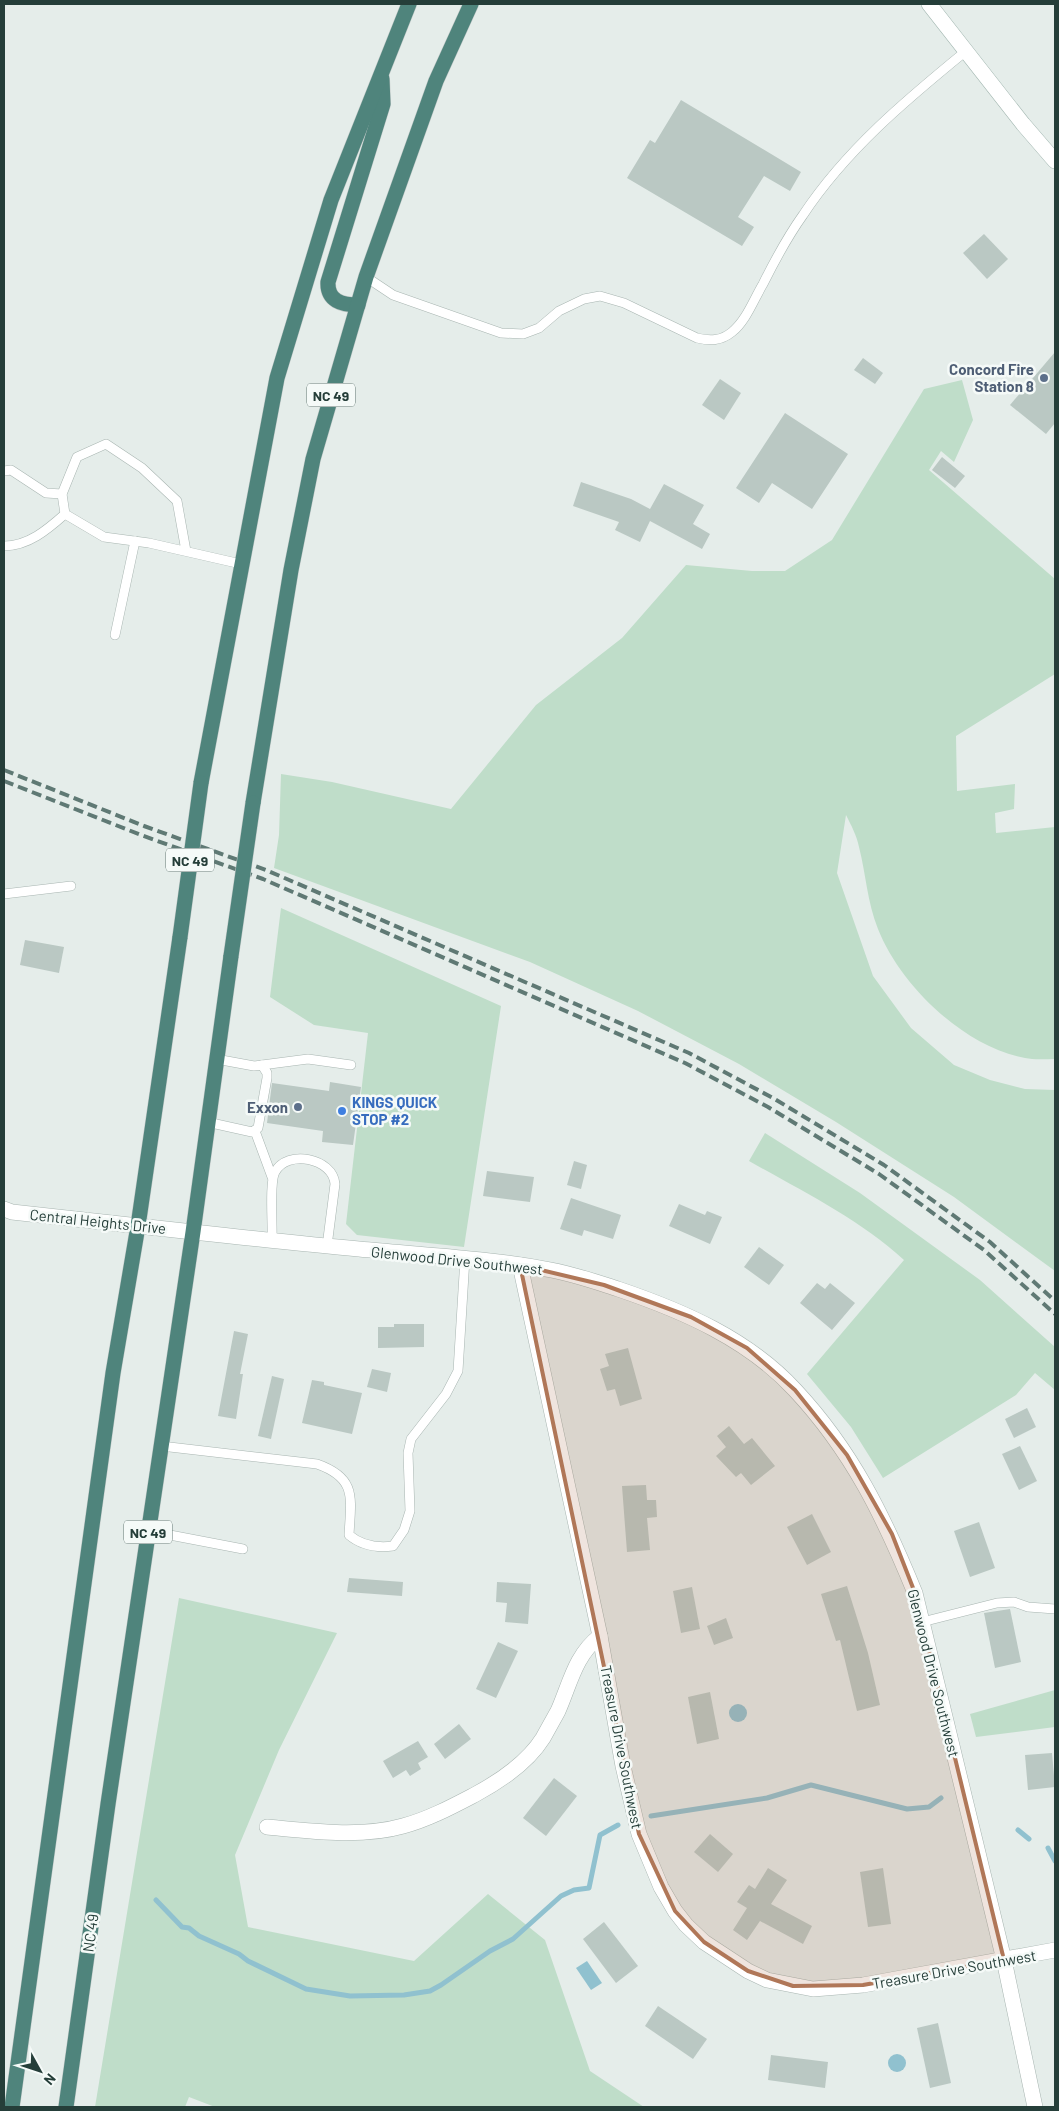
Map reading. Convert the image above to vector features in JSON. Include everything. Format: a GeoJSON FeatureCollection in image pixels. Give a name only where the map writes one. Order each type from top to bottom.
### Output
{"type":"FeatureCollection","features":[{"type":"Feature","properties":{"kind":"highway","name":"NC 49"},"geometry":{"type":"LineString","coordinates":[[12,2107],[113,1373],[138,1226],[201,783],[276,378],[331,200],[409,4]]}},
{"type":"Feature","properties":{"kind":"highway"},"geometry":{"type":"LineString","coordinates":[[459,29],[464,4]]}},
{"type":"Feature","properties":{"kind":"highway","name":"NC 49"},"geometry":{"type":"LineString","coordinates":[[66,2107],[106,1820],[193,1232],[230,956],[291,570],[313,459],[366,277],[433,90],[471,4]]}},
{"type":"Feature","properties":{"kind":"highway"},"geometry":{"type":"LineString","coordinates":[[358,305],[346,305],[336,301],[328,289],[328,282],[383,104],[382,72]]}},
{"type":"Feature","properties":{"kind":"street"},"geometry":{"type":"LineString","coordinates":[[929,4],[1023,124],[1055,161]]}},
{"type":"Feature","properties":{"kind":"street","name":"Central Heights Drive"},"geometry":{"type":"LineString","coordinates":[[4,1209],[12,1212],[193,1232]]}},
{"type":"Feature","properties":{"kind":"street","name":"Glenwood Drive Southwest"},"geometry":{"type":"LineString","coordinates":[[193,1232],[465,1258],[554,1270],[654,1301],[691,1317],[747,1348],[788,1384],[847,1455],[892,1534],[915,1592],[1004,1960],[1035,2107]]}},
{"type":"Feature","properties":{"kind":"street","name":"Treasure Drive Southwest"},"geometry":{"type":"LineString","coordinates":[[520,1265],[600,1636],[623,1766],[639,1834],[661,1888],[675,1911],[704,1942],[748,1971],[767,1980],[813,1989],[863,1985],[1055,1950]]}},
{"type":"Feature","properties":{"kind":"street"},"geometry":{"type":"LineString","coordinates":[[266,1827],[361,1832],[402,1826],[445,1811],[494,1784],[520,1763],[541,1740],[557,1712],[582,1653],[600,1636]]}},
{"type":"Feature","properties":{"kind":"lane"},"geometry":{"type":"LineString","coordinates":[[366,277],[393,295],[501,333],[523,334],[540,328],[559,312],[584,299],[600,296],[624,303],[697,338],[709,341],[720,339],[733,331],[748,312],[802,215],[832,174],[904,102],[966,51]]}},
{"type":"Feature","properties":{"kind":"lane"},"geometry":{"type":"LineString","coordinates":[[65,514],[62,494],[77,457],[106,444],[142,468],[178,501],[186,551]]}},
{"type":"Feature","properties":{"kind":"lane"},"geometry":{"type":"LineString","coordinates":[[4,472],[11,470],[46,493],[62,494]]}},
{"type":"Feature","properties":{"kind":"lane"},"geometry":{"type":"LineString","coordinates":[[65,514],[104,537],[186,551],[241,564]]}},
{"type":"Feature","properties":{"kind":"lane"},"geometry":{"type":"LineString","coordinates":[[4,546],[16,546],[45,532],[65,514]]}},
{"type":"Feature","properties":{"kind":"lane"},"geometry":{"type":"LineString","coordinates":[[115,635],[135,541]]}},
{"type":"Feature","properties":{"kind":"lane"},"geometry":{"type":"LineString","coordinates":[[4,894],[71,886]]}},
{"type":"Feature","properties":{"kind":"lane"},"geometry":{"type":"LineString","coordinates":[[216,1059],[254,1066],[308,1059],[351,1065]]}},
{"type":"Feature","properties":{"kind":"lane"},"geometry":{"type":"LineString","coordinates":[[255,1131],[258,1128],[267,1078],[267,1073],[262,1065]]}},
{"type":"Feature","properties":{"kind":"lane"},"geometry":{"type":"LineString","coordinates":[[207,1122],[252,1132],[255,1131]]}},
{"type":"Feature","properties":{"kind":"lane"},"geometry":{"type":"LineString","coordinates":[[255,1131],[272,1177],[272,1241]]}},
{"type":"Feature","properties":{"kind":"lane"},"geometry":{"type":"LineString","coordinates":[[272,1177],[280,1164],[288,1159],[297,1158],[317,1163],[330,1171],[334,1184],[327,1246]]}},
{"type":"Feature","properties":{"kind":"lane"},"geometry":{"type":"LineString","coordinates":[[162,1446],[317,1464],[334,1470],[346,1482],[351,1498],[349,1535],[356,1541],[368,1545],[393,1546],[404,1530],[410,1511],[408,1453],[411,1439],[446,1394],[458,1370],[465,1258]]}},
{"type":"Feature","properties":{"kind":"lane"},"geometry":{"type":"LineString","coordinates":[[148,1531],[243,1549]]}},
{"type":"Feature","properties":{"kind":"lane"},"geometry":{"type":"LineString","coordinates":[[922,1622],[997,1603],[1014,1602],[1028,1608],[1055,1609]]}},
{"type":"Feature","properties":{"kind":"highlighted area"},"geometry":{"type":"Polygon","coordinates":[[[520,1265],[604,1285],[691,1317],[747,1348],[795,1390],[847,1455],[892,1534],[915,1593],[1004,1960],[863,1985],[793,1986],[748,1971],[704,1942],[675,1911],[639,1834],[520,1265]]]}},
{"type":"Feature","properties":{"kind":"green space"},"geometry":{"type":"Polygon","coordinates":[[[962,380],[973,420],[954,462],[941,451],[929,470],[1055,579],[1055,674],[956,736],[957,791],[1015,784],[1014,809],[995,813],[996,833],[1055,827],[1055,1059],[1025,1058],[1002,1052],[979,1041],[957,1027],[918,992],[888,950],[878,929],[871,909],[858,843],[846,815],[837,873],[873,976],[911,1028],[954,1065],[990,1080],[1025,1089],[1055,1090],[1055,1271],[954,1197],[836,1122],[739,1064],[638,1011],[530,962],[274,868],[279,835],[281,774],[332,782],[451,809],[536,705],[622,638],[686,565],[752,571],[785,571],[832,540],[924,389],[962,380]]]}},
{"type":"Feature","properties":{"kind":"green space"},"geometry":{"type":"Polygon","coordinates":[[[281,908],[501,1006],[464,1247],[357,1235],[346,1224],[368,1033],[314,1025],[270,997],[281,908]]]}},
{"type":"Feature","properties":{"kind":"green space"},"geometry":{"type":"Polygon","coordinates":[[[765,1133],[860,1193],[980,1280],[1055,1347],[1055,1390],[1035,1373],[1016,1395],[883,1478],[851,1427],[807,1374],[904,1260],[868,1231],[749,1161],[765,1133]]]}},
{"type":"Feature","properties":{"kind":"green space"},"geometry":{"type":"Polygon","coordinates":[[[179,1598],[337,1633],[279,1750],[235,1855],[248,1927],[414,1961],[488,1894],[545,1940],[590,2071],[644,2107],[215,2107],[189,2097],[185,2107],[95,2107],[179,1598]]]}},
{"type":"Feature","properties":{"kind":"green space"},"geometry":{"type":"Polygon","coordinates":[[[1055,1690],[1055,1727],[976,1737],[970,1714],[1055,1690]]]}},
{"type":"Feature","properties":{"kind":"water"},"geometry":{"type":"Polygon","coordinates":[[[734,1704],[742,1704],[747,1709],[745,1720],[734,1722],[729,1717],[729,1709],[734,1704]]]}},
{"type":"Feature","properties":{"kind":"water"},"geometry":{"type":"Polygon","coordinates":[[[587,1961],[602,1983],[591,1990],[576,1968],[587,1961]]]}},
{"type":"Feature","properties":{"kind":"water"},"geometry":{"type":"Polygon","coordinates":[[[897,2054],[903,2057],[906,2063],[903,2069],[897,2072],[891,2069],[888,2063],[891,2057],[897,2054]]]}},
{"type":"Feature","properties":{"kind":"building"},"geometry":{"type":"Polygon","coordinates":[[[681,100],[801,172],[790,191],[764,176],[738,217],[754,227],[742,246],[627,178],[650,140],[655,143],[681,100]]]}},
{"type":"Feature","properties":{"kind":"building"},"geometry":{"type":"Polygon","coordinates":[[[984,234],[1008,259],[987,279],[963,253],[984,234]]]}},
{"type":"Feature","properties":{"kind":"building","name":"Concord Fire Station 8"},"geometry":{"type":"Polygon","coordinates":[[[1055,352],[1055,423],[1046,434],[1010,405],[1055,352]]]}},
{"type":"Feature","properties":{"kind":"building"},"geometry":{"type":"Polygon","coordinates":[[[863,358],[883,373],[875,384],[854,370],[863,358]]]}},
{"type":"Feature","properties":{"kind":"building"},"geometry":{"type":"Polygon","coordinates":[[[720,379],[741,393],[724,420],[702,405],[720,379]]]}},
{"type":"Feature","properties":{"kind":"building"},"geometry":{"type":"Polygon","coordinates":[[[785,413],[848,454],[812,509],[772,483],[759,503],[736,488],[785,413]]]}},
{"type":"Feature","properties":{"kind":"building"},"geometry":{"type":"Polygon","coordinates":[[[942,457],[965,476],[955,488],[932,470],[942,457]]]}},
{"type":"Feature","properties":{"kind":"building"},"geometry":{"type":"Polygon","coordinates":[[[581,482],[631,499],[650,509],[664,484],[704,505],[693,524],[710,534],[702,549],[650,521],[640,542],[615,530],[619,522],[573,506],[581,482]]]}},
{"type":"Feature","properties":{"kind":"building"},"geometry":{"type":"Polygon","coordinates":[[[25,940],[64,947],[59,973],[20,965],[25,940]]]}},
{"type":"Feature","properties":{"kind":"building"},"geometry":{"type":"Polygon","coordinates":[[[330,1082],[361,1087],[353,1145],[322,1142],[323,1131],[267,1123],[272,1083],[329,1091],[330,1082]]]}},
{"type":"Feature","properties":{"kind":"building"},"geometry":{"type":"Polygon","coordinates":[[[574,1161],[587,1165],[581,1189],[567,1185],[574,1161]]]}},
{"type":"Feature","properties":{"kind":"building"},"geometry":{"type":"Polygon","coordinates":[[[487,1171],[534,1177],[530,1202],[483,1196],[487,1171]]]}},
{"type":"Feature","properties":{"kind":"building"},"geometry":{"type":"Polygon","coordinates":[[[571,1198],[621,1215],[613,1239],[584,1230],[582,1236],[560,1229],[571,1198]]]}},
{"type":"Feature","properties":{"kind":"building"},"geometry":{"type":"Polygon","coordinates":[[[679,1204],[705,1215],[707,1211],[722,1217],[710,1244],[669,1226],[679,1204]]]}},
{"type":"Feature","properties":{"kind":"building"},"geometry":{"type":"Polygon","coordinates":[[[759,1247],[784,1265],[769,1285],[744,1267],[759,1247]]]}},
{"type":"Feature","properties":{"kind":"building"},"geometry":{"type":"Polygon","coordinates":[[[817,1283],[825,1289],[830,1283],[855,1303],[832,1330],[800,1303],[817,1283]]]}},
{"type":"Feature","properties":{"kind":"building"},"geometry":{"type":"Polygon","coordinates":[[[394,1324],[424,1324],[424,1347],[378,1348],[378,1327],[394,1327],[394,1324]]]}},
{"type":"Feature","properties":{"kind":"building"},"geometry":{"type":"Polygon","coordinates":[[[234,1331],[248,1334],[240,1374],[243,1374],[236,1419],[218,1416],[234,1331]]]}},
{"type":"Feature","properties":{"kind":"building"},"geometry":{"type":"Polygon","coordinates":[[[628,1348],[642,1399],[620,1406],[615,1389],[607,1391],[600,1369],[609,1366],[605,1354],[628,1348]]]}},
{"type":"Feature","properties":{"kind":"building"},"geometry":{"type":"Polygon","coordinates":[[[372,1369],[391,1373],[387,1392],[367,1387],[372,1369]]]}},
{"type":"Feature","properties":{"kind":"building"},"geometry":{"type":"Polygon","coordinates":[[[272,1376],[284,1379],[271,1439],[258,1436],[272,1376]]]}},
{"type":"Feature","properties":{"kind":"building"},"geometry":{"type":"Polygon","coordinates":[[[312,1380],[324,1382],[324,1385],[362,1393],[352,1434],[302,1423],[312,1380]]]}},
{"type":"Feature","properties":{"kind":"building"},"geometry":{"type":"Polygon","coordinates":[[[1027,1408],[1036,1427],[1014,1438],[1005,1419],[1027,1408]]]}},
{"type":"Feature","properties":{"kind":"building"},"geometry":{"type":"Polygon","coordinates":[[[729,1426],[744,1444],[752,1438],[775,1466],[751,1485],[741,1473],[736,1477],[716,1456],[726,1447],[717,1436],[729,1426]]]}},
{"type":"Feature","properties":{"kind":"building"},"geometry":{"type":"Polygon","coordinates":[[[1020,1446],[1037,1481],[1019,1490],[1002,1454],[1020,1446]]]}},
{"type":"Feature","properties":{"kind":"building"},"geometry":{"type":"Polygon","coordinates":[[[646,1485],[647,1500],[656,1500],[657,1517],[647,1518],[650,1550],[627,1552],[622,1486],[646,1485]]]}},
{"type":"Feature","properties":{"kind":"building"},"geometry":{"type":"Polygon","coordinates":[[[812,1514],[831,1552],[807,1565],[787,1527],[812,1514]]]}},
{"type":"Feature","properties":{"kind":"building"},"geometry":{"type":"Polygon","coordinates":[[[979,1522],[995,1568],[970,1577],[954,1531],[979,1522]]]}},
{"type":"Feature","properties":{"kind":"building"},"geometry":{"type":"Polygon","coordinates":[[[349,1578],[403,1582],[402,1596],[347,1592],[349,1578]]]}},
{"type":"Feature","properties":{"kind":"building"},"geometry":{"type":"Polygon","coordinates":[[[497,1582],[531,1584],[528,1624],[505,1622],[507,1603],[496,1602],[497,1582]]]}},
{"type":"Feature","properties":{"kind":"building"},"geometry":{"type":"Polygon","coordinates":[[[847,1586],[868,1653],[880,1705],[857,1711],[840,1640],[836,1641],[821,1594],[847,1586]]]}},
{"type":"Feature","properties":{"kind":"building"},"geometry":{"type":"Polygon","coordinates":[[[692,1587],[700,1629],[681,1633],[673,1591],[692,1587]]]}},
{"type":"Feature","properties":{"kind":"building"},"geometry":{"type":"Polygon","coordinates":[[[1010,1609],[1021,1662],[995,1668],[984,1613],[1010,1609]]]}},
{"type":"Feature","properties":{"kind":"building"},"geometry":{"type":"Polygon","coordinates":[[[726,1618],[733,1638],[714,1645],[707,1626],[726,1618]]]}},
{"type":"Feature","properties":{"kind":"building"},"geometry":{"type":"Polygon","coordinates":[[[498,1642],[518,1651],[496,1698],[476,1689],[498,1642]]]}},
{"type":"Feature","properties":{"kind":"building"},"geometry":{"type":"Polygon","coordinates":[[[710,1692],[719,1739],[697,1744],[688,1697],[710,1692]]]}},
{"type":"Feature","properties":{"kind":"building"},"geometry":{"type":"Polygon","coordinates":[[[459,1724],[471,1739],[445,1759],[434,1744],[459,1724]]]}},
{"type":"Feature","properties":{"kind":"building"},"geometry":{"type":"Polygon","coordinates":[[[418,1741],[428,1757],[418,1763],[421,1769],[410,1776],[406,1770],[393,1778],[383,1761],[418,1741]]]}},
{"type":"Feature","properties":{"kind":"building"},"geometry":{"type":"Polygon","coordinates":[[[1052,1753],[1055,1787],[1028,1790],[1025,1755],[1052,1753]]]}},
{"type":"Feature","properties":{"kind":"building"},"geometry":{"type":"Polygon","coordinates":[[[554,1778],[577,1796],[546,1836],[523,1818],[554,1778]]]}},
{"type":"Feature","properties":{"kind":"building"},"geometry":{"type":"Polygon","coordinates":[[[710,1834],[733,1854],[718,1872],[694,1852],[710,1834]]]}},
{"type":"Feature","properties":{"kind":"building"},"geometry":{"type":"Polygon","coordinates":[[[768,1868],[787,1880],[771,1904],[812,1926],[803,1944],[760,1921],[747,1940],[733,1930],[747,1908],[737,1902],[749,1885],[755,1889],[768,1868]]]}},
{"type":"Feature","properties":{"kind":"building"},"geometry":{"type":"Polygon","coordinates":[[[883,1868],[891,1924],[868,1927],[860,1872],[883,1868]]]}},
{"type":"Feature","properties":{"kind":"building"},"geometry":{"type":"Polygon","coordinates":[[[604,1922],[638,1966],[616,1983],[583,1939],[604,1922]]]}},
{"type":"Feature","properties":{"kind":"building"},"geometry":{"type":"Polygon","coordinates":[[[658,2006],[707,2039],[693,2059],[645,2026],[658,2006]]]}},
{"type":"Feature","properties":{"kind":"building"},"geometry":{"type":"Polygon","coordinates":[[[938,2023],[951,2083],[930,2088],[917,2028],[938,2023]]]}},
{"type":"Feature","properties":{"kind":"building"},"geometry":{"type":"Polygon","coordinates":[[[771,2055],[828,2062],[825,2088],[768,2080],[771,2055]]]}},
{"type":"Feature","properties":{"kind":"waterway"},"geometry":{"type":"LineString","coordinates":[[651,1816],[767,1798],[811,1785],[907,1809],[929,1807],[941,1798]]}},
{"type":"Feature","properties":{"kind":"waterway"},"geometry":{"type":"LineString","coordinates":[[156,1900],[182,1927],[189,1928],[199,1936],[239,1954],[248,1961],[306,1989],[350,1996],[404,1995],[430,1991],[490,1951],[513,1939],[561,1896],[574,1890],[589,1888],[600,1835],[618,1825]]}},
{"type":"Feature","properties":{"kind":"waterway"},"geometry":{"type":"LineString","coordinates":[[1018,1830],[1029,1839]]}},
{"type":"Feature","properties":{"kind":"waterway"},"geometry":{"type":"LineString","coordinates":[[1048,1848],[1055,1861]]}},
{"type":"Feature","properties":{"kind":"railway"},"geometry":{"type":"LineString","coordinates":[[4,770],[144,826],[266,870],[689,1053],[773,1098],[884,1165],[990,1242],[1055,1301]]}},
{"type":"Feature","properties":{"kind":"railway"},"geometry":{"type":"LineString","coordinates":[[4,781],[141,835],[263,879],[685,1063],[768,1107],[879,1174],[984,1250],[1055,1314]]}},
{"type":"Feature","properties":{"kind":"place","name":"Concord Fire Station 8"},"geometry":{"type":"Point","coordinates":[1044,378]}},
{"type":"Feature","properties":{"kind":"place","name":"Exxon"},"geometry":{"type":"Point","coordinates":[298,1107]}},
{"type":"Feature","properties":{"kind":"place","name":"KINGS QUICK STOP #2"},"geometry":{"type":"Point","coordinates":[342,1111]}}]}
